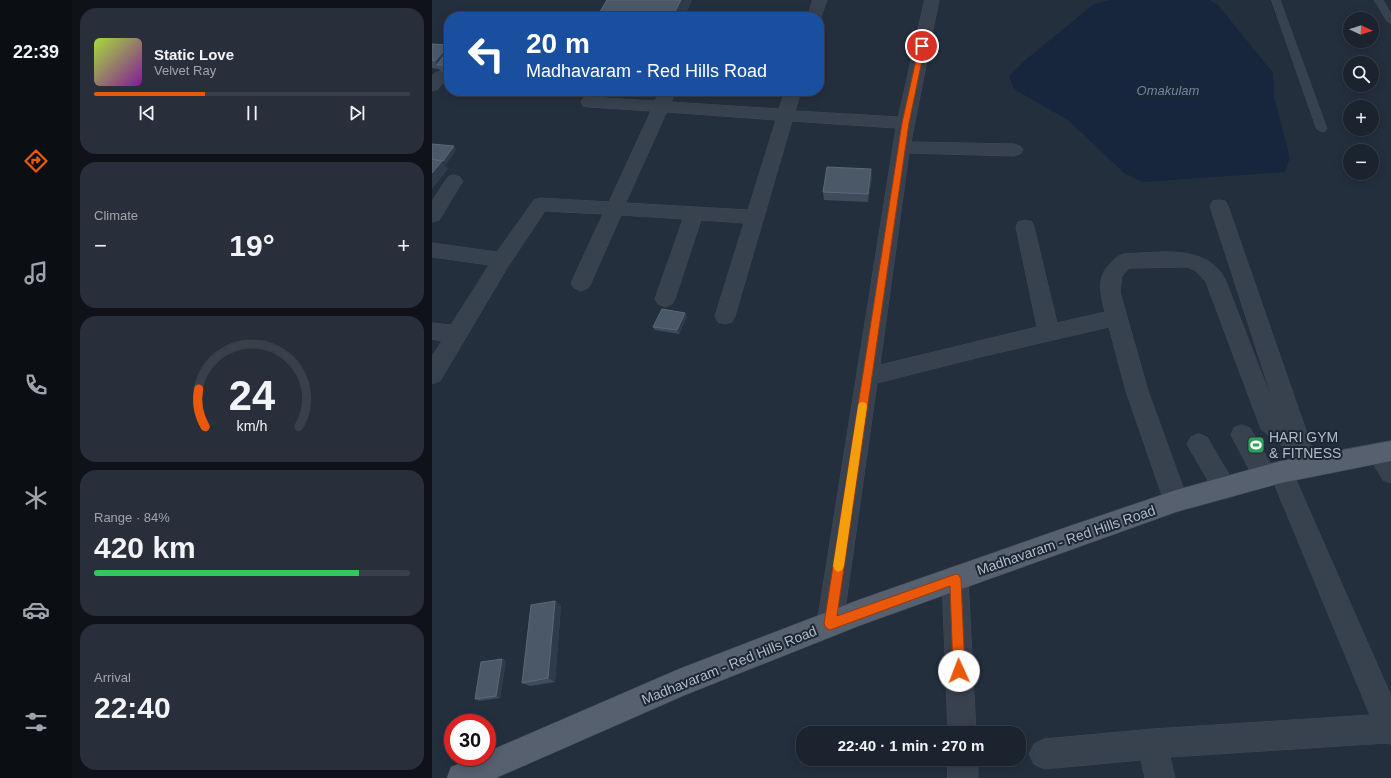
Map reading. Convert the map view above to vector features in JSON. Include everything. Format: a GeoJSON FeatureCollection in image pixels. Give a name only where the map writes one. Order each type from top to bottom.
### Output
{"type":"FeatureCollection","features":[{"type":"Feature","properties":{"kind":"main road","name":"Madhavaram - Red Hills Road"},"geometry":{"type":"LineString","coordinates":[[462,778],[679,683],[830,624],[1176,502],[1273,474],[1302,456],[1387,459]]}},
{"type":"Feature","properties":{"kind":"street"},"geometry":{"type":"LineString","coordinates":[[816,12],[820,0]]}},
{"type":"Feature","properties":{"kind":"street"},"geometry":{"type":"LineString","coordinates":[[830,624],[902,146],[932,0]]}},
{"type":"Feature","properties":{"kind":"street"},"geometry":{"type":"LineString","coordinates":[[581,283],[666,96]]}},
{"type":"Feature","properties":{"kind":"street"},"geometry":{"type":"LineString","coordinates":[[725,316],[791,96]]}},
{"type":"Feature","properties":{"kind":"street"},"geometry":{"type":"LineString","coordinates":[[589,102],[906,123]]}},
{"type":"Feature","properties":{"kind":"street"},"geometry":{"type":"LineString","coordinates":[[902,146],[1014,150]]}},
{"type":"Feature","properties":{"kind":"street"},"geometry":{"type":"LineString","coordinates":[[432,215],[454,181]]}},
{"type":"Feature","properties":{"kind":"street"},"geometry":{"type":"LineString","coordinates":[[432,375],[500,263],[540,204],[754,217]]}},
{"type":"Feature","properties":{"kind":"street"},"geometry":{"type":"LineString","coordinates":[[1219,206],[1302,456]]}},
{"type":"Feature","properties":{"kind":"street"},"geometry":{"type":"LineString","coordinates":[[665,300],[694,213]]}},
{"type":"Feature","properties":{"kind":"street"},"geometry":{"type":"LineString","coordinates":[[1025,227],[1048,332]]}},
{"type":"Feature","properties":{"kind":"street"},"geometry":{"type":"LineString","coordinates":[[432,250],[498,259],[500,263]]}},
{"type":"Feature","properties":{"kind":"street"},"geometry":{"type":"LineString","coordinates":[[1176,502],[1137,391],[1110,292],[1112,274],[1124,261],[1189,260],[1204,266],[1215,279],[1269,422],[1302,456]]}},
{"type":"Feature","properties":{"kind":"street"},"geometry":{"type":"LineString","coordinates":[[867,377],[1048,332],[1106,320]]}},
{"type":"Feature","properties":{"kind":"street"},"geometry":{"type":"LineString","coordinates":[[432,331],[456,334]]}},
{"type":"Feature","properties":{"kind":"street"},"geometry":{"type":"LineString","coordinates":[[1044,754],[1153,744],[1391,729],[1273,474],[1242,435]]}},
{"type":"Feature","properties":{"kind":"street"},"geometry":{"type":"LineString","coordinates":[[1199,444],[1225,488]]}},
{"type":"Feature","properties":{"kind":"street"},"geometry":{"type":"LineString","coordinates":[[956,579],[962,726]]}},
{"type":"Feature","properties":{"kind":"street"},"geometry":{"type":"LineString","coordinates":[[1153,744],[1160,778]]}},
{"type":"Feature","properties":{"kind":"street"},"geometry":{"type":"LineString","coordinates":[[963,766],[963,778]]}},
{"type":"Feature","properties":{"kind":"lane"},"geometry":{"type":"LineString","coordinates":[[1276,0],[1322,129]]}},
{"type":"Feature","properties":{"kind":"lane"},"geometry":{"type":"LineString","coordinates":[[1379,0],[1391,21]]}},
{"type":"Feature","properties":{"kind":"water","name":"Omakulam"},"geometry":{"type":"Polygon","coordinates":[[[1110,0],[1209,0],[1218,5],[1273,73],[1274,97],[1290,158],[1285,172],[1143,182],[1124,173],[1068,120],[1014,89],[1009,76],[1023,62],[1094,4],[1110,0]]]}},
{"type":"Feature","properties":{"kind":"building"},"geometry":{"type":"Polygon","coordinates":[[[607,0],[681,0],[675,12],[600,12],[607,0]]]}},
{"type":"Feature","properties":{"kind":"building"},"geometry":{"type":"Polygon","coordinates":[[[432,44],[444,45],[444,51],[435,61],[432,60],[432,44]]]}},
{"type":"Feature","properties":{"kind":"building"},"geometry":{"type":"Polygon","coordinates":[[[444,56],[444,65],[437,65],[444,56]]]}},
{"type":"Feature","properties":{"kind":"building"},"geometry":{"type":"Polygon","coordinates":[[[432,144],[454,146],[443,161],[432,159],[432,144]]]}},
{"type":"Feature","properties":{"kind":"building"},"geometry":{"type":"Polygon","coordinates":[[[432,159],[442,161],[432,173],[432,159]]]}},
{"type":"Feature","properties":{"kind":"building"},"geometry":{"type":"Polygon","coordinates":[[[827,167],[871,169],[868,194],[823,192],[827,167]]]}},
{"type":"Feature","properties":{"kind":"building"},"geometry":{"type":"Polygon","coordinates":[[[662,309],[685,313],[677,330],[653,327],[662,309]]]}},
{"type":"Feature","properties":{"kind":"building"},"geometry":{"type":"Polygon","coordinates":[[[555,601],[548,678],[522,683],[531,605],[555,601]]]}},
{"type":"Feature","properties":{"kind":"building"},"geometry":{"type":"Polygon","coordinates":[[[502,659],[496,696],[475,699],[481,662],[502,659]]]}},
{"type":"Feature","properties":{"kind":"slow traffic"},"geometry":{"type":"LineString","coordinates":[[838,566],[863,406]]}},
{"type":"Feature","properties":{"kind":"place","name":"HARI GYM & FITNESS"},"geometry":{"type":"Point","coordinates":[1256,445]}},
{"type":"Feature","properties":{"kind":"route"},"geometry":{"type":"LineString","coordinates":[[922,46],[906,123],[830,624],[956,579],[959,671]]}}]}
